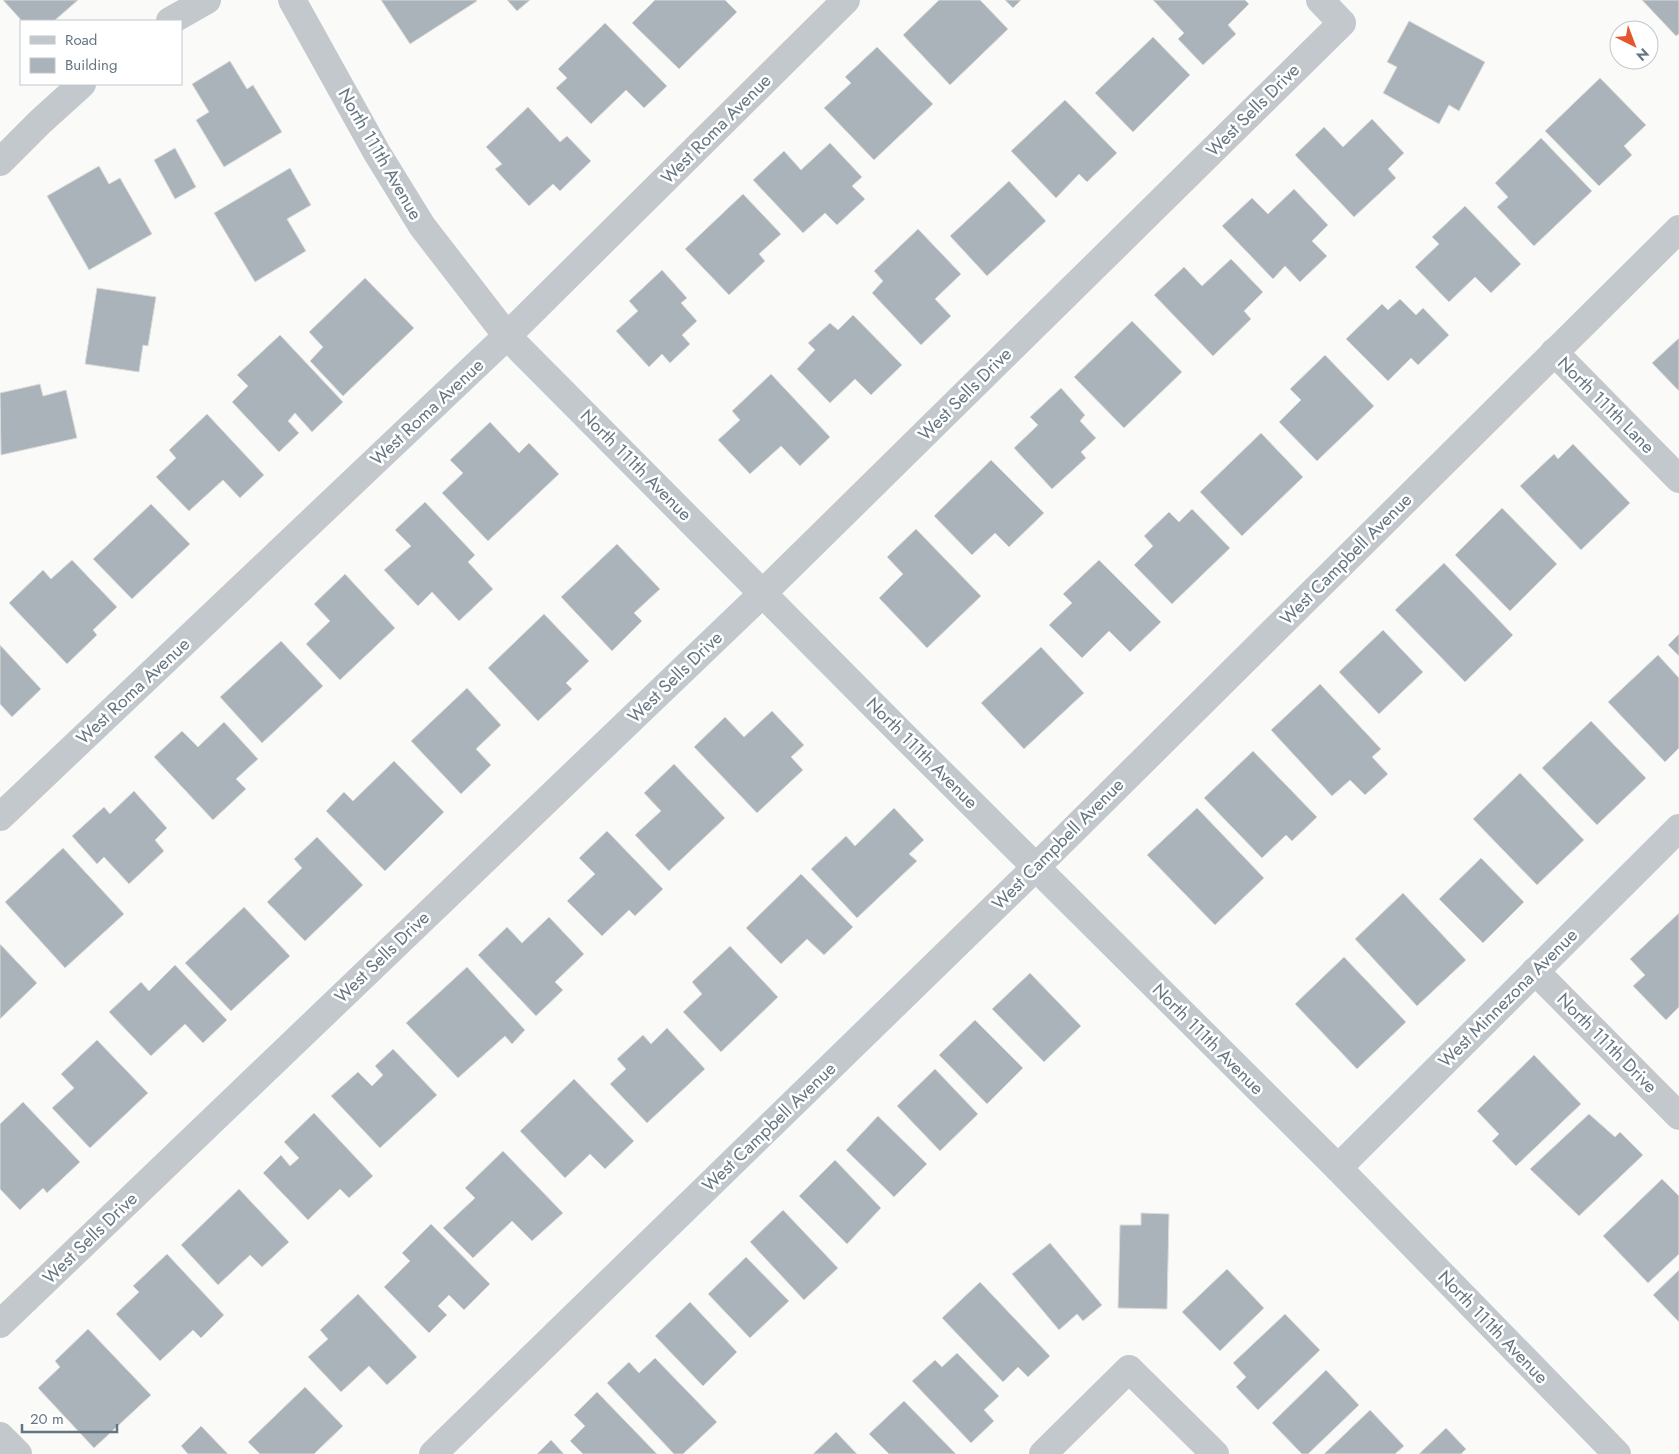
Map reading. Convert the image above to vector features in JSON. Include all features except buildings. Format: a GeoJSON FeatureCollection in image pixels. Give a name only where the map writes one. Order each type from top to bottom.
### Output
{"type":"FeatureCollection","features":[{"type":"Feature","properties":{"kind":"street"},"geometry":{"type":"LineString","coordinates":[[172,20],[207,0]]}},
{"type":"Feature","properties":{"kind":"street","name":"North 111th Avenue"},"geometry":{"type":"LineString","coordinates":[[292,0],[377,153],[422,226],[507,336],[1338,1168],[1617,1454]]}},
{"type":"Feature","properties":{"kind":"street","name":"West Roma Avenue"},"geometry":{"type":"LineString","coordinates":[[0,817],[507,336],[846,0]]}},
{"type":"Feature","properties":{"kind":"street","name":"West Sells Drive"},"geometry":{"type":"LineString","coordinates":[[0,1324],[763,593],[1342,23],[1320,0]]}},
{"type":"Feature","properties":{"kind":"street"},"geometry":{"type":"LineString","coordinates":[[0,162],[81,85]]}},
{"type":"Feature","properties":{"kind":"street","name":"West Campbell Avenue"},"geometry":{"type":"LineString","coordinates":[[433,1454],[1036,867],[1679,230]]}},
{"type":"Feature","properties":{"kind":"street","name":"North 111th Lane"},"geometry":{"type":"LineString","coordinates":[[1554,352],[1679,479]]}},
{"type":"Feature","properties":{"kind":"street","name":"West Minnezona Avenue"},"geometry":{"type":"LineString","coordinates":[[1338,1168],[1679,828]]}},
{"type":"Feature","properties":{"kind":"street","name":"North 111th Drive"},"geometry":{"type":"LineString","coordinates":[[1535,971],[1679,1116]]}},
{"type":"Feature","properties":{"kind":"street"},"geometry":{"type":"LineString","coordinates":[[1044,1454],[1129,1369],[1216,1454]]}},
{"type":"Feature","properties":{"kind":"street"},"geometry":{"type":"LineString","coordinates":[[0,1436],[18,1454]]}}]}
